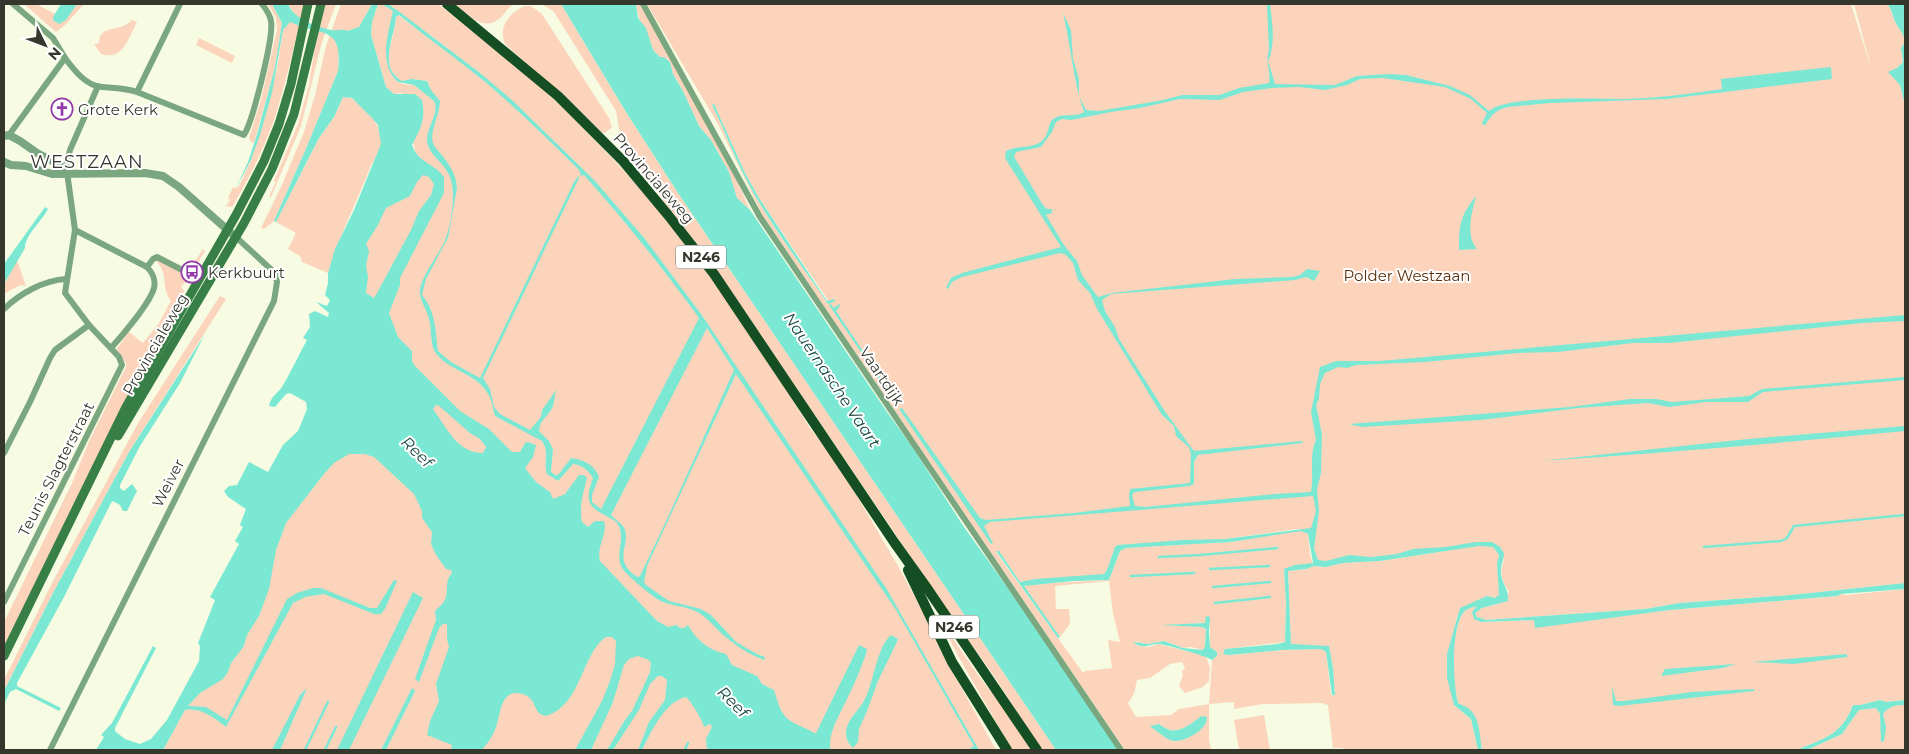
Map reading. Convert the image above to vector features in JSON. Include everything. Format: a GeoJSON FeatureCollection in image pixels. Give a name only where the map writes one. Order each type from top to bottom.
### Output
{"type":"FeatureCollection","features":[{"type":"Feature","properties":{"kind":"highway","name":"Provincialeweg"},"geometry":{"type":"LineString","coordinates":[[445,4],[558,96],[622,162],[668,215],[714,274],[894,542],[930,591],[1037,750]]}},
{"type":"Feature","properties":{"kind":"highway","name":"Provincialeweg"},"geometry":{"type":"LineString","coordinates":[[894,542],[930,612],[952,662],[1007,750]]}},
{"type":"Feature","properties":{"kind":"main road","name":"Provincialeweg"},"geometry":{"type":"LineString","coordinates":[[4,656],[126,408],[255,180],[279,124],[292,77],[308,4]]}},
{"type":"Feature","properties":{"kind":"main road","name":"Provincialeweg"},"geometry":{"type":"LineString","coordinates":[[94,474],[158,370],[264,187],[288,133],[321,4]]}},
{"type":"Feature","properties":{"kind":"street"},"geometry":{"type":"LineString","coordinates":[[13,4],[54,38],[65,58],[80,76],[98,86],[116,87],[137,92],[244,136],[256,102],[271,31],[269,13],[262,4]]}},
{"type":"Feature","properties":{"kind":"street"},"geometry":{"type":"LineString","coordinates":[[137,92],[180,4]]}},
{"type":"Feature","properties":{"kind":"street","name":"Vaartdijk"},"geometry":{"type":"LineString","coordinates":[[643,4],[760,217],[1121,750]]}},
{"type":"Feature","properties":{"kind":"street"},"geometry":{"type":"LineString","coordinates":[[65,58],[6,136],[60,165],[67,172]]}},
{"type":"Feature","properties":{"kind":"street"},"geometry":{"type":"LineString","coordinates":[[74,230],[147,267],[154,278],[153,290],[127,331],[111,348],[89,325],[65,293],[74,230],[67,161],[98,86]]}},
{"type":"Feature","properties":{"kind":"street"},"geometry":{"type":"LineString","coordinates":[[4,162],[52,174],[67,172],[92,174],[145,173],[163,176],[179,187],[236,237]]}},
{"type":"Feature","properties":{"kind":"street","name":"Weiver"},"geometry":{"type":"LineString","coordinates":[[50,750],[274,300],[277,282],[275,274],[236,237]]}},
{"type":"Feature","properties":{"kind":"street"},"geometry":{"type":"LineString","coordinates":[[147,267],[153,259],[158,257],[186,272]]}},
{"type":"Feature","properties":{"kind":"street"},"geometry":{"type":"LineString","coordinates":[[4,309],[17,296],[55,281],[66,279]]}},
{"type":"Feature","properties":{"kind":"street"},"geometry":{"type":"LineString","coordinates":[[4,454],[55,350],[89,325]]}},
{"type":"Feature","properties":{"kind":"street","name":"Teunis Slagterstraat"},"geometry":{"type":"LineString","coordinates":[[4,602],[122,367],[121,360],[111,348]]}},
{"type":"Feature","properties":{"kind":"green space"},"geometry":{"type":"Polygon","coordinates":[[[24,4],[36,4],[55,14],[53,20],[77,4],[84,4],[56,32],[24,4]]]}},
{"type":"Feature","properties":{"kind":"green space"},"geometry":{"type":"Polygon","coordinates":[[[268,4],[272,4],[282,23],[275,67],[254,143],[249,138],[261,100],[277,30],[276,18],[268,4]]]}},
{"type":"Feature","properties":{"kind":"green space"},"geometry":{"type":"Polygon","coordinates":[[[288,4],[305,4],[278,108],[269,134],[249,177],[232,207],[226,206],[230,200],[228,198],[233,187],[239,186],[251,160],[277,69],[283,30],[295,15],[288,4]]]}},
{"type":"Feature","properties":{"kind":"green space"},"geometry":{"type":"Polygon","coordinates":[[[324,4],[336,4],[322,42],[301,126],[271,197],[269,196],[276,182],[274,181],[298,124],[309,85],[324,4]]]}},
{"type":"Feature","properties":{"kind":"green space"},"geometry":{"type":"Polygon","coordinates":[[[341,4],[372,4],[359,27],[347,31],[335,39],[339,48],[338,71],[274,221],[264,229],[261,228],[304,132],[326,46],[341,4]]]}},
{"type":"Feature","properties":{"kind":"green space"},"geometry":{"type":"Polygon","coordinates":[[[378,4],[382,4],[393,11],[388,66],[394,78],[403,84],[414,85],[429,96],[431,91],[427,81],[411,79],[402,81],[391,68],[389,60],[390,51],[396,17],[398,15],[448,52],[449,49],[388,4],[438,4],[525,73],[561,106],[616,162],[656,207],[712,279],[786,389],[809,427],[832,456],[854,491],[898,566],[930,625],[947,662],[996,750],[163,750],[273,549],[366,267],[366,244],[386,208],[390,205],[416,155],[402,93],[394,94],[386,87],[371,35],[372,22],[378,4]]]}},
{"type":"Feature","properties":{"kind":"green space"},"geometry":{"type":"Polygon","coordinates":[[[454,4],[513,4],[496,21],[485,23],[473,19],[454,4]]]}},
{"type":"Feature","properties":{"kind":"green space"},"geometry":{"type":"Polygon","coordinates":[[[542,4],[561,4],[626,112],[680,196],[1056,750],[1042,750],[993,674],[961,631],[710,260],[627,153],[620,134],[616,111],[554,12],[542,4]]]}},
{"type":"Feature","properties":{"kind":"green space"},"geometry":{"type":"Polygon","coordinates":[[[636,4],[640,4],[730,165],[750,210],[737,198],[729,172],[711,140],[699,126],[673,74],[670,62],[657,55],[651,47],[640,22],[636,4]]]}},
{"type":"Feature","properties":{"kind":"green space","name":"Polder Westzaan"},"geometry":{"type":"Polygon","coordinates":[[[647,4],[1851,4],[1872,71],[1854,4],[1887,4],[1903,34],[1905,42],[1901,48],[1903,62],[1897,68],[1894,76],[1900,85],[1905,105],[1905,583],[1791,595],[1679,603],[1645,609],[1486,620],[1477,617],[1475,613],[1482,608],[1498,604],[1509,592],[1502,576],[1504,560],[1493,544],[1481,546],[1493,547],[1499,555],[1497,564],[1500,595],[1496,598],[1487,596],[1457,616],[1453,639],[1447,654],[1454,705],[1471,719],[1478,750],[1343,750],[1343,748],[1333,748],[1328,705],[1321,703],[1263,704],[1234,709],[1234,702],[1209,704],[1209,739],[1211,750],[1125,750],[763,216],[718,124],[647,4]],[[714,104],[712,105],[753,192],[827,303],[830,303],[759,198],[745,173],[714,104]],[[1296,529],[1225,539],[1121,545],[1110,575],[1020,582],[999,551],[996,552],[1083,673],[1085,671],[1112,668],[1108,640],[1120,642],[1113,614],[1109,581],[1055,586],[1056,609],[1069,609],[1070,624],[1060,637],[1023,586],[1109,580],[1120,551],[1126,548],[1231,542],[1301,530],[1308,534],[1313,564],[1295,565],[1284,570],[1286,603],[1285,642],[1225,649],[1229,655],[1282,650],[1321,649],[1326,652],[1331,695],[1335,695],[1333,668],[1328,646],[1291,645],[1288,571],[1314,566],[1326,567],[1343,563],[1380,561],[1453,550],[1318,562],[1314,548],[1315,531],[1296,529]],[[1206,620],[1206,623],[1169,625],[1202,627],[1206,629],[1203,650],[1191,647],[1183,648],[1164,641],[1148,644],[1135,642],[1138,646],[1149,647],[1158,644],[1206,657],[1210,667],[1209,681],[1203,687],[1185,693],[1179,686],[1183,675],[1182,671],[1185,668],[1182,662],[1170,664],[1150,678],[1137,680],[1134,694],[1128,703],[1136,717],[1171,715],[1179,709],[1209,704],[1212,660],[1217,656],[1217,652],[1210,647],[1210,627],[1206,620]],[[1201,716],[1187,726],[1174,731],[1159,724],[1152,727],[1173,740],[1181,740],[1197,732],[1201,716]]]}},
{"type":"Feature","properties":{"kind":"green space"},"geometry":{"type":"Polygon","coordinates":[[[525,6],[531,6],[542,14],[609,118],[612,127],[605,133],[600,132],[568,100],[505,44],[503,32],[506,21],[514,12],[525,6]]]}},
{"type":"Feature","properties":{"kind":"green space"},"geometry":{"type":"Polygon","coordinates":[[[132,20],[137,22],[124,47],[115,54],[101,54],[94,44],[99,43],[103,33],[122,27],[132,20]]]}},
{"type":"Feature","properties":{"kind":"green space"},"geometry":{"type":"Polygon","coordinates":[[[199,38],[235,56],[232,63],[196,45],[199,38]]]}},
{"type":"Feature","properties":{"kind":"green space"},"geometry":{"type":"Polygon","coordinates":[[[346,96],[359,103],[371,115],[379,129],[381,144],[342,233],[328,273],[302,262],[300,256],[288,249],[296,233],[276,222],[319,138],[334,117],[343,97],[346,96]]]}},
{"type":"Feature","properties":{"kind":"green space"},"geometry":{"type":"Polygon","coordinates":[[[203,249],[205,251],[186,283],[181,287],[184,291],[175,316],[107,439],[4,646],[4,622],[126,367],[126,363],[116,350],[129,332],[143,343],[159,323],[171,301],[166,291],[164,275],[160,265],[155,260],[157,259],[189,271],[203,249]]]}},
{"type":"Feature","properties":{"kind":"green space"},"geometry":{"type":"Polygon","coordinates":[[[17,260],[26,286],[20,285],[4,294],[4,285],[17,260]]]}},
{"type":"Feature","properties":{"kind":"green space"},"geometry":{"type":"Polygon","coordinates":[[[220,296],[226,299],[129,452],[53,593],[4,691],[4,680],[52,583],[138,423],[220,296]]]}},
{"type":"Feature","properties":{"kind":"green space"},"geometry":{"type":"Polygon","coordinates":[[[1905,589],[1905,700],[1886,702],[1880,700],[1853,705],[1849,715],[1838,729],[1824,738],[1797,750],[1482,750],[1478,730],[1473,718],[1458,703],[1454,682],[1456,630],[1464,612],[1474,607],[1478,606],[1472,612],[1481,622],[1534,620],[1535,627],[1670,610],[1905,589]]]}},
{"type":"Feature","properties":{"kind":"green space"},"geometry":{"type":"Polygon","coordinates":[[[939,618],[1033,750],[1012,750],[957,654],[939,618]]]}},
{"type":"Feature","properties":{"kind":"green space"},"geometry":{"type":"Polygon","coordinates":[[[1905,705],[1905,750],[1807,750],[1842,734],[1859,710],[1876,708],[1880,714],[1881,727],[1886,727],[1883,714],[1885,711],[1892,706],[1905,705]]]}},
{"type":"Feature","properties":{"kind":"green space"},"geometry":{"type":"Polygon","coordinates":[[[1264,715],[1270,750],[1239,750],[1234,720],[1264,715]]]}},
{"type":"Feature","properties":{"kind":"water"},"geometry":{"type":"Polygon","coordinates":[[[61,4],[77,4],[66,20],[59,24],[53,20],[53,17],[61,4]]]}},
{"type":"Feature","properties":{"kind":"water","name":"Reef"},"geometry":{"type":"Polygon","coordinates":[[[272,4],[288,4],[300,18],[319,27],[347,31],[359,27],[372,4],[378,4],[372,22],[371,35],[386,87],[394,94],[415,94],[422,100],[422,123],[412,145],[422,160],[435,168],[444,177],[444,193],[400,278],[400,285],[389,313],[398,337],[412,351],[412,361],[415,366],[460,411],[489,429],[512,452],[520,452],[525,443],[528,442],[536,445],[533,457],[525,468],[536,482],[550,492],[553,499],[565,494],[579,475],[584,475],[587,478],[581,505],[582,522],[588,527],[595,521],[604,521],[605,526],[599,556],[600,561],[657,621],[668,627],[677,625],[680,628],[684,628],[688,625],[704,644],[726,654],[732,665],[757,676],[762,684],[774,690],[782,712],[792,722],[816,733],[859,645],[867,649],[854,684],[833,730],[830,742],[832,750],[707,750],[706,739],[712,727],[710,724],[704,727],[686,697],[678,700],[665,711],[642,750],[638,750],[649,722],[665,700],[667,680],[662,676],[658,676],[650,684],[639,710],[613,750],[607,750],[632,711],[650,672],[651,663],[649,660],[638,656],[629,659],[624,665],[613,702],[591,750],[575,750],[602,701],[615,664],[616,641],[612,637],[606,637],[591,655],[574,691],[558,710],[546,716],[542,715],[537,711],[528,696],[516,693],[510,694],[502,704],[494,733],[482,750],[451,750],[452,745],[427,735],[430,721],[439,701],[436,684],[449,647],[447,624],[443,624],[439,628],[419,682],[415,679],[436,620],[435,611],[442,604],[447,594],[451,570],[446,569],[436,555],[431,544],[432,532],[422,518],[422,511],[414,494],[374,457],[365,454],[349,454],[334,463],[286,523],[276,550],[269,589],[259,616],[247,635],[244,646],[231,663],[223,679],[200,693],[188,706],[206,707],[227,720],[287,599],[297,593],[313,588],[321,588],[370,608],[377,608],[394,580],[397,581],[381,614],[374,614],[324,594],[305,597],[293,603],[226,727],[202,712],[185,710],[163,750],[96,750],[104,737],[101,735],[112,723],[153,646],[156,648],[115,728],[115,731],[125,739],[140,744],[151,739],[167,720],[199,661],[200,646],[198,643],[215,600],[210,597],[239,544],[235,541],[243,527],[240,525],[246,509],[228,497],[224,491],[229,486],[237,485],[249,462],[268,472],[283,445],[298,431],[307,409],[306,402],[290,393],[286,394],[275,407],[269,406],[273,397],[282,387],[307,340],[303,338],[310,327],[309,314],[315,311],[328,317],[329,313],[316,302],[327,306],[330,300],[325,295],[328,273],[335,249],[354,210],[381,144],[378,125],[352,98],[343,97],[334,117],[319,138],[276,222],[274,221],[338,71],[339,56],[334,39],[321,32],[290,22],[283,30],[272,93],[260,135],[251,160],[236,188],[248,162],[258,131],[275,67],[282,23],[272,4]],[[423,175],[410,196],[386,208],[366,244],[369,251],[366,266],[368,277],[366,293],[374,298],[411,230],[419,211],[431,195],[434,184],[429,177],[423,175]],[[436,405],[433,409],[459,444],[474,452],[483,453],[486,447],[480,439],[436,405]]]}},
{"type":"Feature","properties":{"kind":"water"},"geometry":{"type":"Polygon","coordinates":[[[382,4],[388,4],[401,13],[480,73],[512,100],[595,181],[645,239],[701,314],[886,588],[979,750],[968,750],[974,746],[896,610],[736,374],[647,566],[644,582],[669,601],[701,609],[711,615],[736,642],[765,657],[764,660],[737,645],[699,613],[659,600],[629,576],[620,563],[620,528],[614,520],[596,510],[590,502],[589,492],[593,478],[589,473],[582,467],[573,464],[558,481],[547,474],[546,450],[542,441],[495,416],[488,394],[483,387],[470,376],[447,364],[435,352],[432,345],[429,319],[420,294],[420,288],[448,232],[451,219],[452,184],[446,169],[432,153],[427,141],[434,116],[434,101],[414,85],[398,82],[388,67],[386,48],[393,11],[382,4]],[[399,15],[396,17],[389,51],[390,68],[402,81],[411,79],[427,81],[431,90],[440,101],[432,139],[434,146],[452,169],[457,188],[448,238],[426,279],[422,295],[427,301],[432,314],[438,351],[451,362],[480,378],[574,182],[578,176],[579,178],[483,378],[490,389],[494,407],[500,414],[530,430],[541,417],[542,410],[557,389],[553,406],[539,427],[539,431],[549,441],[553,449],[551,472],[558,475],[571,458],[584,461],[591,466],[599,477],[592,495],[592,502],[601,509],[699,318],[672,281],[584,175],[581,176],[579,170],[496,92],[399,15]],[[707,328],[611,515],[623,526],[626,532],[623,557],[629,570],[638,577],[668,517],[734,370],[707,328]]]}},
{"type":"Feature","properties":{"kind":"water","name":"Nauernasche Vaart"},"geometry":{"type":"Polygon","coordinates":[[[561,4],[636,4],[638,18],[646,28],[653,50],[660,57],[664,57],[670,62],[673,74],[699,126],[711,140],[729,172],[737,198],[750,210],[913,448],[964,527],[1017,601],[1118,750],[1056,750],[680,196],[626,112],[561,4]]]}},
{"type":"Feature","properties":{"kind":"water"},"geometry":{"type":"Polygon","coordinates":[[[1267,4],[1270,4],[1273,33],[1272,48],[1268,61],[1267,4]]]}},
{"type":"Feature","properties":{"kind":"water"},"geometry":{"type":"Polygon","coordinates":[[[1887,4],[1905,4],[1905,42],[1903,35],[1887,4]]]}},
{"type":"Feature","properties":{"kind":"water"},"geometry":{"type":"Polygon","coordinates":[[[1063,13],[1071,30],[1073,59],[1079,79],[1079,95],[1063,13]]]}},
{"type":"Feature","properties":{"kind":"water"},"geometry":{"type":"Polygon","coordinates":[[[1905,42],[1905,105],[1900,85],[1888,72],[1897,68],[1903,62],[1901,48],[1905,42]]]}},
{"type":"Feature","properties":{"kind":"water"},"geometry":{"type":"Polygon","coordinates":[[[1268,62],[1275,84],[1335,85],[1357,76],[1406,75],[1450,86],[1470,95],[1489,111],[1514,102],[1533,100],[1626,99],[1686,94],[1722,89],[1721,79],[1831,67],[1832,79],[1667,99],[1550,103],[1508,107],[1492,115],[1485,125],[1482,123],[1487,113],[1471,99],[1445,87],[1383,78],[1360,79],[1347,85],[1325,90],[1299,87],[1272,88],[1243,92],[1220,100],[1180,99],[1071,120],[1062,119],[1056,122],[1052,132],[1041,147],[1016,152],[1014,157],[1043,205],[1047,209],[1052,209],[1052,213],[1046,215],[1064,245],[1077,261],[1082,275],[1098,297],[1112,293],[1235,279],[1292,277],[1300,275],[1307,269],[1320,271],[1314,281],[1306,277],[1295,280],[1111,294],[1102,300],[1105,311],[1115,327],[1119,339],[1166,413],[1194,451],[1302,441],[1303,443],[1198,455],[1194,462],[1194,484],[1135,492],[1132,495],[1135,506],[1145,507],[1311,492],[1312,458],[1316,440],[1311,412],[1320,367],[1336,361],[1379,361],[1905,315],[1905,321],[1863,323],[1669,343],[1633,343],[1558,352],[1518,353],[1425,362],[1356,365],[1347,368],[1338,367],[1325,373],[1320,384],[1319,399],[1316,405],[1322,434],[1321,473],[1317,489],[1319,511],[1314,548],[1318,560],[1326,561],[1349,555],[1371,557],[1397,554],[1413,549],[1446,547],[1475,542],[1492,542],[1500,547],[1504,553],[1501,573],[1508,601],[1482,608],[1475,613],[1477,617],[1486,620],[1645,609],[1679,603],[1791,595],[1905,583],[1905,589],[1670,610],[1535,628],[1534,620],[1481,622],[1474,619],[1472,612],[1477,606],[1470,608],[1461,617],[1457,627],[1454,654],[1455,683],[1458,703],[1468,708],[1475,717],[1479,728],[1482,750],[1478,750],[1471,719],[1454,705],[1447,678],[1447,654],[1460,608],[1487,596],[1495,598],[1499,595],[1497,564],[1499,555],[1493,547],[1479,546],[1380,561],[1343,563],[1326,567],[1314,566],[1288,571],[1291,644],[1329,646],[1335,695],[1332,695],[1326,652],[1321,649],[1223,654],[1225,649],[1285,642],[1286,603],[1284,569],[1295,565],[1313,563],[1308,534],[1301,531],[1231,542],[1126,548],[1120,551],[1109,580],[1073,581],[1024,586],[1060,637],[1058,638],[996,551],[999,551],[1020,582],[1035,579],[1104,574],[1115,547],[1118,545],[1225,539],[1311,528],[1316,511],[1313,496],[990,522],[984,526],[993,543],[991,544],[899,409],[902,408],[980,518],[986,520],[1074,513],[1130,506],[1130,489],[1190,483],[1191,455],[1189,447],[1176,436],[1174,426],[1162,415],[1097,309],[1090,293],[1078,280],[1073,263],[1066,255],[1060,253],[962,277],[952,282],[948,289],[946,288],[951,278],[962,273],[1061,247],[1005,158],[1006,151],[1010,149],[1035,145],[1043,140],[1053,119],[1060,116],[1077,115],[1084,112],[1080,97],[1086,110],[1099,111],[1182,95],[1219,95],[1239,88],[1269,83],[1268,62]]]}},
{"type":"Feature","properties":{"kind":"water"},"geometry":{"type":"Polygon","coordinates":[[[714,104],[745,173],[759,198],[827,301],[835,299],[835,301],[828,304],[763,209],[740,166],[712,105],[714,104]]]}},
{"type":"Feature","properties":{"kind":"water"},"geometry":{"type":"Polygon","coordinates":[[[1476,196],[1470,230],[1473,243],[1477,249],[1459,250],[1459,234],[1462,221],[1467,209],[1476,196]]]}},
{"type":"Feature","properties":{"kind":"water"},"geometry":{"type":"Polygon","coordinates":[[[45,207],[48,209],[28,238],[25,248],[4,284],[4,264],[45,207]]]}},
{"type":"Feature","properties":{"kind":"water"},"geometry":{"type":"Polygon","coordinates":[[[831,304],[834,308],[839,304],[840,306],[836,311],[894,397],[892,398],[829,305],[831,304]]]}},
{"type":"Feature","properties":{"kind":"water"},"geometry":{"type":"Polygon","coordinates":[[[205,334],[180,383],[140,446],[120,485],[120,488],[124,491],[132,484],[137,491],[127,511],[123,511],[120,505],[113,501],[111,503],[64,597],[17,683],[17,686],[61,708],[59,711],[16,689],[10,692],[4,704],[4,691],[53,593],[129,452],[205,334]]]}},
{"type":"Feature","properties":{"kind":"water"},"geometry":{"type":"Polygon","coordinates":[[[1905,377],[1905,380],[1763,392],[1748,402],[1706,402],[1669,407],[1648,403],[1578,408],[1481,420],[1362,427],[1349,424],[1570,407],[1630,399],[1656,399],[1672,402],[1749,396],[1762,389],[1905,377]]]}},
{"type":"Feature","properties":{"kind":"water"},"geometry":{"type":"Polygon","coordinates":[[[1905,426],[1905,431],[1723,448],[1541,461],[1748,439],[1905,426]]]}},
{"type":"Feature","properties":{"kind":"water"},"geometry":{"type":"Polygon","coordinates":[[[413,592],[423,598],[349,750],[337,750],[413,592]]]}},
{"type":"Feature","properties":{"kind":"water"},"geometry":{"type":"Polygon","coordinates":[[[1206,616],[1210,617],[1210,647],[1217,652],[1217,656],[1212,660],[1195,653],[1163,645],[1140,646],[1133,642],[1148,644],[1164,641],[1183,648],[1203,650],[1206,629],[1202,627],[1161,625],[1205,623],[1206,616]]]}},
{"type":"Feature","properties":{"kind":"water"},"geometry":{"type":"Polygon","coordinates":[[[891,635],[898,639],[878,681],[859,729],[858,742],[853,748],[846,736],[847,726],[865,699],[882,648],[891,635]]]}},
{"type":"Feature","properties":{"kind":"water"},"geometry":{"type":"Polygon","coordinates":[[[1847,654],[1847,657],[1794,664],[1752,662],[1847,654]]]}},
{"type":"Feature","properties":{"kind":"water"},"geometry":{"type":"Polygon","coordinates":[[[1736,664],[1723,668],[1661,676],[1665,669],[1736,664]]]}},
{"type":"Feature","properties":{"kind":"water"},"geometry":{"type":"Polygon","coordinates":[[[1612,686],[1616,701],[1692,692],[1754,689],[1754,691],[1619,706],[1613,705],[1612,686]]]}},
{"type":"Feature","properties":{"kind":"water"},"geometry":{"type":"Polygon","coordinates":[[[307,688],[280,750],[272,750],[300,695],[307,688]]]}},
{"type":"Feature","properties":{"kind":"water"},"geometry":{"type":"Polygon","coordinates":[[[412,688],[415,691],[386,750],[381,750],[412,688]]]}},
{"type":"Feature","properties":{"kind":"water"},"geometry":{"type":"Polygon","coordinates":[[[1880,700],[1886,702],[1905,700],[1905,705],[1893,706],[1883,714],[1886,727],[1884,741],[1881,742],[1880,714],[1876,708],[1859,710],[1842,734],[1807,750],[1797,750],[1824,738],[1838,729],[1849,715],[1853,705],[1880,700]]]}},
{"type":"Feature","properties":{"kind":"water"},"geometry":{"type":"Polygon","coordinates":[[[1201,716],[1207,717],[1203,727],[1193,735],[1181,740],[1170,740],[1150,726],[1159,724],[1174,731],[1187,726],[1201,716]]]}},
{"type":"Feature","properties":{"kind":"waterway"},"geometry":{"type":"LineString","coordinates":[[1704,547],[1781,541],[1787,538],[1794,526],[1905,515]]}},
{"type":"Feature","properties":{"kind":"waterway"},"geometry":{"type":"LineString","coordinates":[[1159,557],[1277,548]]}},
{"type":"Feature","properties":{"kind":"waterway"},"geometry":{"type":"LineString","coordinates":[[1210,569],[1269,566]]}},
{"type":"Feature","properties":{"kind":"waterway"},"geometry":{"type":"LineString","coordinates":[[1131,576],[1194,573]]}},
{"type":"Feature","properties":{"kind":"waterway"},"geometry":{"type":"LineString","coordinates":[[1213,587],[1270,582]]}},
{"type":"Feature","properties":{"kind":"waterway"},"geometry":{"type":"LineString","coordinates":[[1215,603],[1270,597]]}},
{"type":"Feature","properties":{"kind":"waterway"},"geometry":{"type":"LineString","coordinates":[[305,750],[328,702]]}},
{"type":"Feature","properties":{"kind":"waterway"},"geometry":{"type":"LineString","coordinates":[[325,750],[336,727]]}},
{"type":"Feature","properties":{"kind":"waterway"},"geometry":{"type":"LineString","coordinates":[[685,750],[688,743]]}},
{"type":"Feature","properties":{"kind":"place","name":"Grote Kerk"},"geometry":{"type":"Point","coordinates":[62,109]}},
{"type":"Feature","properties":{"kind":"place","name":"Kerkbuurt"},"geometry":{"type":"Point","coordinates":[192,272]}},
{"type":"Feature","properties":{"kind":"district","name":"WESTZAAN"},"geometry":{"type":"Point","coordinates":[87,162]}}]}
